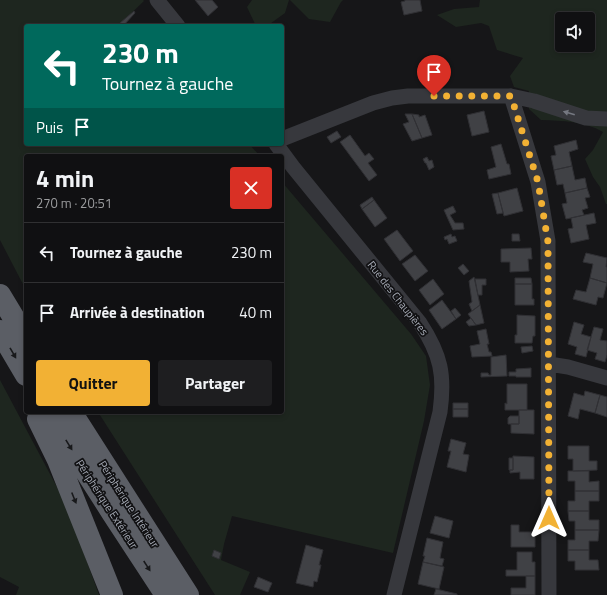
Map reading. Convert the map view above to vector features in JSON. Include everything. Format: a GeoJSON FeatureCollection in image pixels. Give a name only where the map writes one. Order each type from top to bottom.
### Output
{"type":"FeatureCollection","features":[{"type":"Feature","properties":{"kind":"highway"},"geometry":{"type":"LineString","coordinates":[[0,295],[24,335]]}},
{"type":"Feature","properties":{"kind":"highway"},"geometry":{"type":"LineString","coordinates":[[0,331],[24,372]]}},
{"type":"Feature","properties":{"kind":"highway"},"geometry":{"type":"LineString","coordinates":[[36,414],[58,460],[112,595]]}},
{"type":"Feature","properties":{"kind":"highway","name":"Périphérique Extérieur"},"geometry":{"type":"LineString","coordinates":[[49,414],[113,514],[183,594]]}},
{"type":"Feature","properties":{"kind":"highway","name":"Périphérique Intérieur"},"geometry":{"type":"LineString","coordinates":[[72,414],[183,594]]}},
{"type":"Feature","properties":{"kind":"street"},"geometry":{"type":"LineString","coordinates":[[157,0],[176,24]]}},
{"type":"Feature","properties":{"kind":"street"},"geometry":{"type":"LineString","coordinates":[[284,138],[373,103],[408,96],[511,96],[534,101],[586,118],[607,119]]}},
{"type":"Feature","properties":{"kind":"street"},"geometry":{"type":"LineString","coordinates":[[511,96],[538,182],[548,242],[549,595]]}},
{"type":"Feature","properties":{"kind":"street","name":"Rue des Chaupières"},"geometry":{"type":"LineString","coordinates":[[284,155],[420,323],[431,340],[439,360],[443,383],[440,412],[394,595]]}},
{"type":"Feature","properties":{"kind":"street"},"geometry":{"type":"LineString","coordinates":[[549,364],[568,367],[607,378]]}},
{"type":"Feature","properties":{"kind":"shaded area"},"geometry":{"type":"Polygon","coordinates":[[[0,0],[143,0],[144,1],[120,24],[24,24],[24,146],[251,146],[258,154],[24,154],[24,286],[0,240],[0,0]]]}},
{"type":"Feature","properties":{"kind":"shaded area"},"geometry":{"type":"Polygon","coordinates":[[[252,0],[289,0],[285,13],[270,24],[255,24],[247,7],[252,0]]]}},
{"type":"Feature","properties":{"kind":"shaded area"},"geometry":{"type":"Polygon","coordinates":[[[290,0],[343,0],[330,22],[309,19],[290,0]]]}},
{"type":"Feature","properties":{"kind":"shaded area"},"geometry":{"type":"Polygon","coordinates":[[[480,0],[607,0],[607,204],[585,159],[593,150],[603,132],[596,128],[581,124],[565,121],[541,120],[529,109],[529,91],[514,87],[510,76],[523,58],[497,50],[489,26],[481,23],[456,27],[437,15],[454,9],[479,7],[480,0]]]}},
{"type":"Feature","properties":{"kind":"shaded area"},"geometry":{"type":"Polygon","coordinates":[[[284,184],[411,334],[426,356],[430,385],[424,421],[393,553],[232,516],[221,560],[250,572],[240,595],[215,595],[99,414],[284,414],[284,184]]]}},
{"type":"Feature","properties":{"kind":"shaded area"},"geometry":{"type":"Polygon","coordinates":[[[0,380],[67,506],[99,595],[16,595],[19,587],[0,577],[0,380]]]}},
{"type":"Feature","properties":{"kind":"building"},"geometry":{"type":"Polygon","coordinates":[[[195,0],[212,0],[218,7],[208,16],[195,0]]]}},
{"type":"Feature","properties":{"kind":"building"},"geometry":{"type":"Polygon","coordinates":[[[405,0],[420,0],[422,11],[404,15],[401,2],[405,0]]]}},
{"type":"Feature","properties":{"kind":"building"},"geometry":{"type":"Polygon","coordinates":[[[134,11],[135,13],[125,24],[120,23],[134,11]]]}},
{"type":"Feature","properties":{"kind":"building"},"geometry":{"type":"Polygon","coordinates":[[[484,111],[489,132],[472,136],[467,115],[484,111]]]}},
{"type":"Feature","properties":{"kind":"building"},"geometry":{"type":"Polygon","coordinates":[[[405,114],[412,114],[422,138],[412,141],[403,124],[409,122],[405,114]]]}},
{"type":"Feature","properties":{"kind":"building"},"geometry":{"type":"Polygon","coordinates":[[[412,114],[419,115],[419,117],[425,115],[432,135],[422,138],[412,114]]]}},
{"type":"Feature","properties":{"kind":"building"},"geometry":{"type":"Polygon","coordinates":[[[337,131],[341,137],[331,143],[327,137],[337,131]]]}},
{"type":"Feature","properties":{"kind":"building"},"geometry":{"type":"Polygon","coordinates":[[[350,135],[365,156],[369,153],[374,159],[368,163],[377,175],[369,181],[340,142],[350,135]]]}},
{"type":"Feature","properties":{"kind":"building"},"geometry":{"type":"Polygon","coordinates":[[[576,140],[578,149],[569,152],[572,166],[554,170],[551,156],[556,155],[554,146],[576,140]]]}},
{"type":"Feature","properties":{"kind":"building"},"geometry":{"type":"Polygon","coordinates":[[[501,144],[507,164],[509,164],[511,174],[489,179],[487,170],[496,167],[491,147],[501,144]]]}},
{"type":"Feature","properties":{"kind":"building"},"geometry":{"type":"Polygon","coordinates":[[[427,157],[429,161],[432,160],[434,167],[429,170],[423,159],[427,157]]]}},
{"type":"Feature","properties":{"kind":"building"},"geometry":{"type":"Polygon","coordinates":[[[572,166],[575,180],[585,178],[587,188],[565,193],[563,184],[557,185],[554,170],[572,166]]]}},
{"type":"Feature","properties":{"kind":"building"},"geometry":{"type":"Polygon","coordinates":[[[517,188],[523,211],[504,216],[498,193],[517,188]]]}},
{"type":"Feature","properties":{"kind":"building"},"geometry":{"type":"Polygon","coordinates":[[[587,188],[590,197],[585,198],[588,208],[582,210],[584,215],[566,219],[562,204],[567,203],[565,193],[587,188]]]}},
{"type":"Feature","properties":{"kind":"building"},"geometry":{"type":"Polygon","coordinates":[[[498,193],[503,213],[497,214],[492,194],[498,193]]]}},
{"type":"Feature","properties":{"kind":"building"},"geometry":{"type":"Polygon","coordinates":[[[372,197],[374,200],[362,209],[360,205],[372,197]]]}},
{"type":"Feature","properties":{"kind":"building"},"geometry":{"type":"Polygon","coordinates":[[[374,200],[387,218],[375,227],[362,209],[374,200]]]}},
{"type":"Feature","properties":{"kind":"building"},"geometry":{"type":"Polygon","coordinates":[[[453,206],[456,212],[450,215],[455,223],[463,223],[464,229],[453,230],[444,210],[453,206]]]}},
{"type":"Feature","properties":{"kind":"building"},"geometry":{"type":"Polygon","coordinates":[[[594,213],[596,223],[586,225],[589,239],[571,243],[568,229],[573,228],[571,218],[594,213]]]}},
{"type":"Feature","properties":{"kind":"building"},"geometry":{"type":"Polygon","coordinates":[[[397,230],[413,251],[400,261],[384,239],[397,230]]]}},
{"type":"Feature","properties":{"kind":"building"},"geometry":{"type":"Polygon","coordinates":[[[451,234],[452,237],[455,236],[457,241],[449,244],[447,239],[445,240],[444,237],[451,234]]]}},
{"type":"Feature","properties":{"kind":"building"},"geometry":{"type":"Polygon","coordinates":[[[512,234],[519,234],[520,241],[512,241],[512,234]]]}},
{"type":"Feature","properties":{"kind":"building"},"geometry":{"type":"Polygon","coordinates":[[[531,248],[532,259],[528,259],[529,271],[510,272],[510,262],[501,262],[501,249],[531,248]]]}},
{"type":"Feature","properties":{"kind":"building"},"geometry":{"type":"Polygon","coordinates":[[[586,253],[607,258],[607,283],[590,278],[593,264],[583,262],[586,253]]]}},
{"type":"Feature","properties":{"kind":"building"},"geometry":{"type":"Polygon","coordinates":[[[415,255],[428,271],[415,281],[402,264],[415,255]]]}},
{"type":"Feature","properties":{"kind":"building"},"geometry":{"type":"Polygon","coordinates":[[[463,264],[469,271],[464,275],[458,268],[463,264]]]}},
{"type":"Feature","properties":{"kind":"building"},"geometry":{"type":"Polygon","coordinates":[[[474,277],[480,305],[472,311],[469,304],[472,302],[469,281],[474,277]]]}},
{"type":"Feature","properties":{"kind":"building"},"geometry":{"type":"Polygon","coordinates":[[[515,278],[531,278],[532,284],[515,284],[515,278]]]}},
{"type":"Feature","properties":{"kind":"building"},"geometry":{"type":"Polygon","coordinates":[[[590,278],[607,283],[603,298],[598,297],[596,305],[573,299],[576,290],[586,292],[590,278]]]}},
{"type":"Feature","properties":{"kind":"building"},"geometry":{"type":"Polygon","coordinates":[[[433,279],[444,294],[430,305],[419,290],[433,279]]]}},
{"type":"Feature","properties":{"kind":"building"},"geometry":{"type":"Polygon","coordinates":[[[475,279],[486,279],[486,285],[482,285],[482,295],[478,295],[475,279]]]}},
{"type":"Feature","properties":{"kind":"building"},"geometry":{"type":"Polygon","coordinates":[[[515,284],[532,284],[532,299],[534,299],[534,305],[515,305],[515,284]]]}},
{"type":"Feature","properties":{"kind":"building"},"geometry":{"type":"Polygon","coordinates":[[[442,300],[456,319],[442,329],[429,310],[442,300]]]}},
{"type":"Feature","properties":{"kind":"building"},"geometry":{"type":"Polygon","coordinates":[[[480,305],[484,323],[476,325],[468,314],[480,305]]]}},
{"type":"Feature","properties":{"kind":"building"},"geometry":{"type":"Polygon","coordinates":[[[455,308],[461,315],[456,319],[451,311],[455,308]]]}},
{"type":"Feature","properties":{"kind":"building"},"geometry":{"type":"Polygon","coordinates":[[[517,315],[535,316],[535,336],[533,336],[532,343],[515,343],[515,335],[517,335],[517,315]]]}},
{"type":"Feature","properties":{"kind":"building"},"geometry":{"type":"Polygon","coordinates":[[[471,318],[476,325],[469,326],[466,322],[471,318]]]}},
{"type":"Feature","properties":{"kind":"building"},"geometry":{"type":"Polygon","coordinates":[[[574,322],[584,325],[581,334],[591,337],[586,357],[575,354],[577,347],[568,344],[574,322]]]}},
{"type":"Feature","properties":{"kind":"building"},"geometry":{"type":"Polygon","coordinates":[[[594,327],[603,329],[600,340],[607,341],[607,355],[605,362],[595,359],[597,353],[587,350],[594,327]]]}},
{"type":"Feature","properties":{"kind":"building"},"geometry":{"type":"Polygon","coordinates":[[[486,329],[489,344],[487,344],[489,352],[491,352],[492,356],[472,357],[470,346],[480,344],[477,331],[486,329]]]}},
{"type":"Feature","properties":{"kind":"building"},"geometry":{"type":"Polygon","coordinates":[[[532,346],[533,351],[522,353],[521,347],[532,346]]]}},
{"type":"Feature","properties":{"kind":"building"},"geometry":{"type":"Polygon","coordinates":[[[506,355],[507,376],[481,377],[481,373],[488,373],[491,375],[491,357],[506,355]]]}},
{"type":"Feature","properties":{"kind":"building"},"geometry":{"type":"Polygon","coordinates":[[[531,368],[531,377],[509,376],[509,372],[516,372],[516,369],[531,368]]]}},
{"type":"Feature","properties":{"kind":"building"},"geometry":{"type":"Polygon","coordinates":[[[507,384],[527,384],[527,410],[505,410],[505,403],[507,404],[507,384]]]}},
{"type":"Feature","properties":{"kind":"building"},"geometry":{"type":"Polygon","coordinates":[[[585,391],[600,395],[595,413],[580,409],[578,419],[568,416],[574,393],[584,396],[585,391]]]}},
{"type":"Feature","properties":{"kind":"building"},"geometry":{"type":"Polygon","coordinates":[[[600,395],[607,397],[607,417],[595,413],[600,395]]]}},
{"type":"Feature","properties":{"kind":"building"},"geometry":{"type":"Polygon","coordinates":[[[453,403],[468,403],[468,409],[453,409],[453,403]]]}},
{"type":"Feature","properties":{"kind":"building"},"geometry":{"type":"Polygon","coordinates":[[[453,409],[468,409],[468,417],[453,417],[453,409]]]}},
{"type":"Feature","properties":{"kind":"building"},"geometry":{"type":"Polygon","coordinates":[[[519,410],[534,410],[534,434],[511,433],[511,424],[519,424],[519,410]]]}},
{"type":"Feature","properties":{"kind":"building"},"geometry":{"type":"Polygon","coordinates":[[[510,416],[519,416],[519,424],[508,424],[508,418],[510,416]]]}},
{"type":"Feature","properties":{"kind":"building"},"geometry":{"type":"Polygon","coordinates":[[[451,439],[466,443],[463,454],[469,455],[466,472],[447,467],[451,451],[448,451],[451,439]]]}},
{"type":"Feature","properties":{"kind":"building"},"geometry":{"type":"Polygon","coordinates":[[[568,446],[589,446],[589,461],[597,461],[597,470],[573,471],[573,459],[568,459],[568,446]]]}},
{"type":"Feature","properties":{"kind":"building"},"geometry":{"type":"Polygon","coordinates":[[[513,456],[534,457],[534,479],[520,479],[520,472],[510,473],[510,470],[513,470],[513,456]]]}},
{"type":"Feature","properties":{"kind":"building"},"geometry":{"type":"Polygon","coordinates":[[[509,458],[513,458],[513,470],[509,470],[509,458]]]}},
{"type":"Feature","properties":{"kind":"building"},"geometry":{"type":"Polygon","coordinates":[[[568,471],[589,471],[589,482],[599,481],[599,491],[575,491],[575,481],[568,481],[568,471]]]}},
{"type":"Feature","properties":{"kind":"building"},"geometry":{"type":"Polygon","coordinates":[[[575,491],[599,491],[599,501],[589,501],[589,511],[568,511],[568,501],[575,501],[575,491]]]}},
{"type":"Feature","properties":{"kind":"building"},"geometry":{"type":"Polygon","coordinates":[[[568,511],[589,511],[589,520],[599,520],[599,530],[575,530],[575,521],[569,521],[568,511]]]}},
{"type":"Feature","properties":{"kind":"building"},"geometry":{"type":"Polygon","coordinates":[[[435,516],[453,521],[449,538],[430,533],[435,516]]]}},
{"type":"Feature","properties":{"kind":"building"},"geometry":{"type":"Polygon","coordinates":[[[511,525],[519,525],[519,532],[535,532],[535,547],[511,547],[511,525]]]}},
{"type":"Feature","properties":{"kind":"building"},"geometry":{"type":"Polygon","coordinates":[[[575,530],[599,530],[598,541],[589,541],[589,550],[568,550],[568,540],[575,540],[575,530]]]}},
{"type":"Feature","properties":{"kind":"building"},"geometry":{"type":"Polygon","coordinates":[[[427,538],[443,542],[440,558],[444,559],[442,566],[423,562],[427,538]]]}},
{"type":"Feature","properties":{"kind":"building"},"geometry":{"type":"Polygon","coordinates":[[[306,545],[323,550],[317,582],[314,581],[313,587],[296,583],[306,545]]]}},
{"type":"Feature","properties":{"kind":"building"},"geometry":{"type":"Polygon","coordinates":[[[214,550],[221,553],[219,559],[212,556],[214,550]]]}},
{"type":"Feature","properties":{"kind":"building"},"geometry":{"type":"Polygon","coordinates":[[[568,550],[589,550],[589,560],[598,560],[599,570],[575,570],[575,561],[568,561],[568,550]]]}},
{"type":"Feature","properties":{"kind":"building"},"geometry":{"type":"Polygon","coordinates":[[[517,552],[532,552],[532,562],[535,562],[535,576],[506,576],[506,570],[517,570],[517,552]]]}},
{"type":"Feature","properties":{"kind":"building"},"geometry":{"type":"Polygon","coordinates":[[[423,562],[444,567],[439,589],[418,584],[423,562]]]}},
{"type":"Feature","properties":{"kind":"building"},"geometry":{"type":"Polygon","coordinates":[[[526,576],[535,576],[535,595],[511,595],[511,588],[526,588],[526,576]]]}},
{"type":"Feature","properties":{"kind":"building"},"geometry":{"type":"Polygon","coordinates":[[[258,577],[272,583],[268,592],[254,587],[258,577]]]}},
{"type":"Feature","properties":{"kind":"building"},"geometry":{"type":"Polygon","coordinates":[[[436,589],[457,594],[457,595],[434,595],[436,589]]]}},
{"type":"Feature","properties":{"kind":"route"},"geometry":{"type":"LineString","coordinates":[[434,96],[511,96],[538,182],[548,242],[549,518]]}}]}
